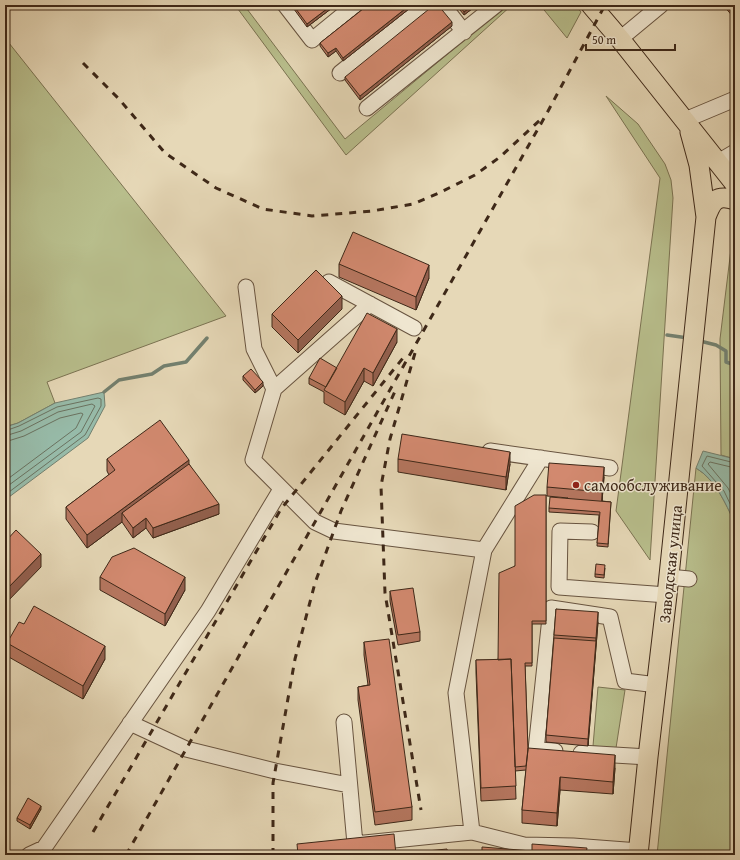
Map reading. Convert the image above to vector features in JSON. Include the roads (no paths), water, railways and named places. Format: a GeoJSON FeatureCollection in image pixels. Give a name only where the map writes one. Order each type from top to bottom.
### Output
{"type":"FeatureCollection","features":[{"type":"Feature","properties":{"kind":"main road"},"geometry":{"type":"LineString","coordinates":[[592,5],[735,184]]}},
{"type":"Feature","properties":{"kind":"main road"},"geometry":{"type":"LineString","coordinates":[[686,122],[699,165],[706,217]]}},
{"type":"Feature","properties":{"kind":"main road","name":"Заводская улица"},"geometry":{"type":"LineString","coordinates":[[639,853],[706,217],[711,204],[718,198],[728,197],[735,200]]}},
{"type":"Feature","properties":{"kind":"lane"},"geometry":{"type":"LineString","coordinates":[[284,5],[312,40],[355,5]]}},
{"type":"Feature","properties":{"kind":"lane"},"geometry":{"type":"LineString","coordinates":[[340,73],[424,5]]}},
{"type":"Feature","properties":{"kind":"lane"},"geometry":{"type":"LineString","coordinates":[[443,5],[464,32]]}},
{"type":"Feature","properties":{"kind":"lane"},"geometry":{"type":"LineString","coordinates":[[367,108],[496,5]]}},
{"type":"Feature","properties":{"kind":"lane"},"geometry":{"type":"LineString","coordinates":[[620,39],[661,5]]}},
{"type":"Feature","properties":{"kind":"lane"},"geometry":{"type":"LineString","coordinates":[[686,122],[735,98]]}},
{"type":"Feature","properties":{"kind":"lane"},"geometry":{"type":"LineString","coordinates":[[718,162],[735,152]]}},
{"type":"Feature","properties":{"kind":"lane"},"geometry":{"type":"LineString","coordinates":[[329,282],[414,328]]}},
{"type":"Feature","properties":{"kind":"lane"},"geometry":{"type":"LineString","coordinates":[[246,287],[254,349],[274,389]]}},
{"type":"Feature","properties":{"kind":"lane"},"geometry":{"type":"LineString","coordinates":[[370,304],[274,389],[253,460],[315,522],[334,531],[484,550]]}},
{"type":"Feature","properties":{"kind":"lane"},"geometry":{"type":"LineString","coordinates":[[473,449],[610,468]]}},
{"type":"Feature","properties":{"kind":"lane"},"geometry":{"type":"LineString","coordinates":[[472,832],[456,693],[484,550],[541,458]]}},
{"type":"Feature","properties":{"kind":"lane"},"geometry":{"type":"LineString","coordinates":[[29,855],[44,848],[208,611],[281,489]]}},
{"type":"Feature","properties":{"kind":"lane"},"geometry":{"type":"LineString","coordinates":[[592,532],[560,531],[559,587],[668,586],[689,579]]}},
{"type":"Feature","properties":{"kind":"lane"},"geometry":{"type":"LineString","coordinates":[[648,757],[536,750],[551,608],[610,618],[625,681],[657,685]]}},
{"type":"Feature","properties":{"kind":"lane"},"geometry":{"type":"LineString","coordinates":[[344,722],[355,844],[472,832],[524,845],[573,846],[639,853]]}},
{"type":"Feature","properties":{"kind":"lane"},"geometry":{"type":"LineString","coordinates":[[130,724],[186,749],[275,771],[349,784]]}},
{"type":"Feature","properties":{"kind":"water"},"geometry":{"type":"Polygon","coordinates":[[[104,392],[105,406],[88,438],[5,500],[5,427],[18,423],[55,403],[104,392]]]}},
{"type":"Feature","properties":{"kind":"water"},"geometry":{"type":"Polygon","coordinates":[[[703,451],[735,459],[735,523],[724,500],[714,485],[696,468],[703,451]]]}},
{"type":"Feature","properties":{"kind":"waterway"},"geometry":{"type":"LineString","coordinates":[[667,335],[688,338]]}},
{"type":"Feature","properties":{"kind":"waterway"},"geometry":{"type":"LineString","coordinates":[[104,392],[119,380],[152,374],[164,366],[186,362],[207,338]]}},
{"type":"Feature","properties":{"kind":"waterway"},"geometry":{"type":"LineString","coordinates":[[700,341],[716,345],[726,351],[726,362],[735,365]]}},
{"type":"Feature","properties":{"kind":"railway"},"geometry":{"type":"LineString","coordinates":[[126,855],[547,113],[605,5]]}},
{"type":"Feature","properties":{"kind":"railway"},"geometry":{"type":"LineString","coordinates":[[83,63],[119,99],[165,153],[216,188],[263,209],[312,216],[372,211],[413,204],[475,175],[500,157],[540,120]]}},
{"type":"Feature","properties":{"kind":"railway"},"geometry":{"type":"LineString","coordinates":[[415,353],[390,439],[381,486],[385,593],[421,810]]}},
{"type":"Feature","properties":{"kind":"railway"},"geometry":{"type":"LineString","coordinates":[[93,832],[281,509],[403,358]]}},
{"type":"Feature","properties":{"kind":"railway"},"geometry":{"type":"LineString","coordinates":[[273,855],[273,783],[295,659],[315,583],[341,511],[396,389]]}},
{"type":"Feature","properties":{"kind":"place","name":"самообслуживание"},"geometry":{"type":"Point","coordinates":[576,485]}}]}
